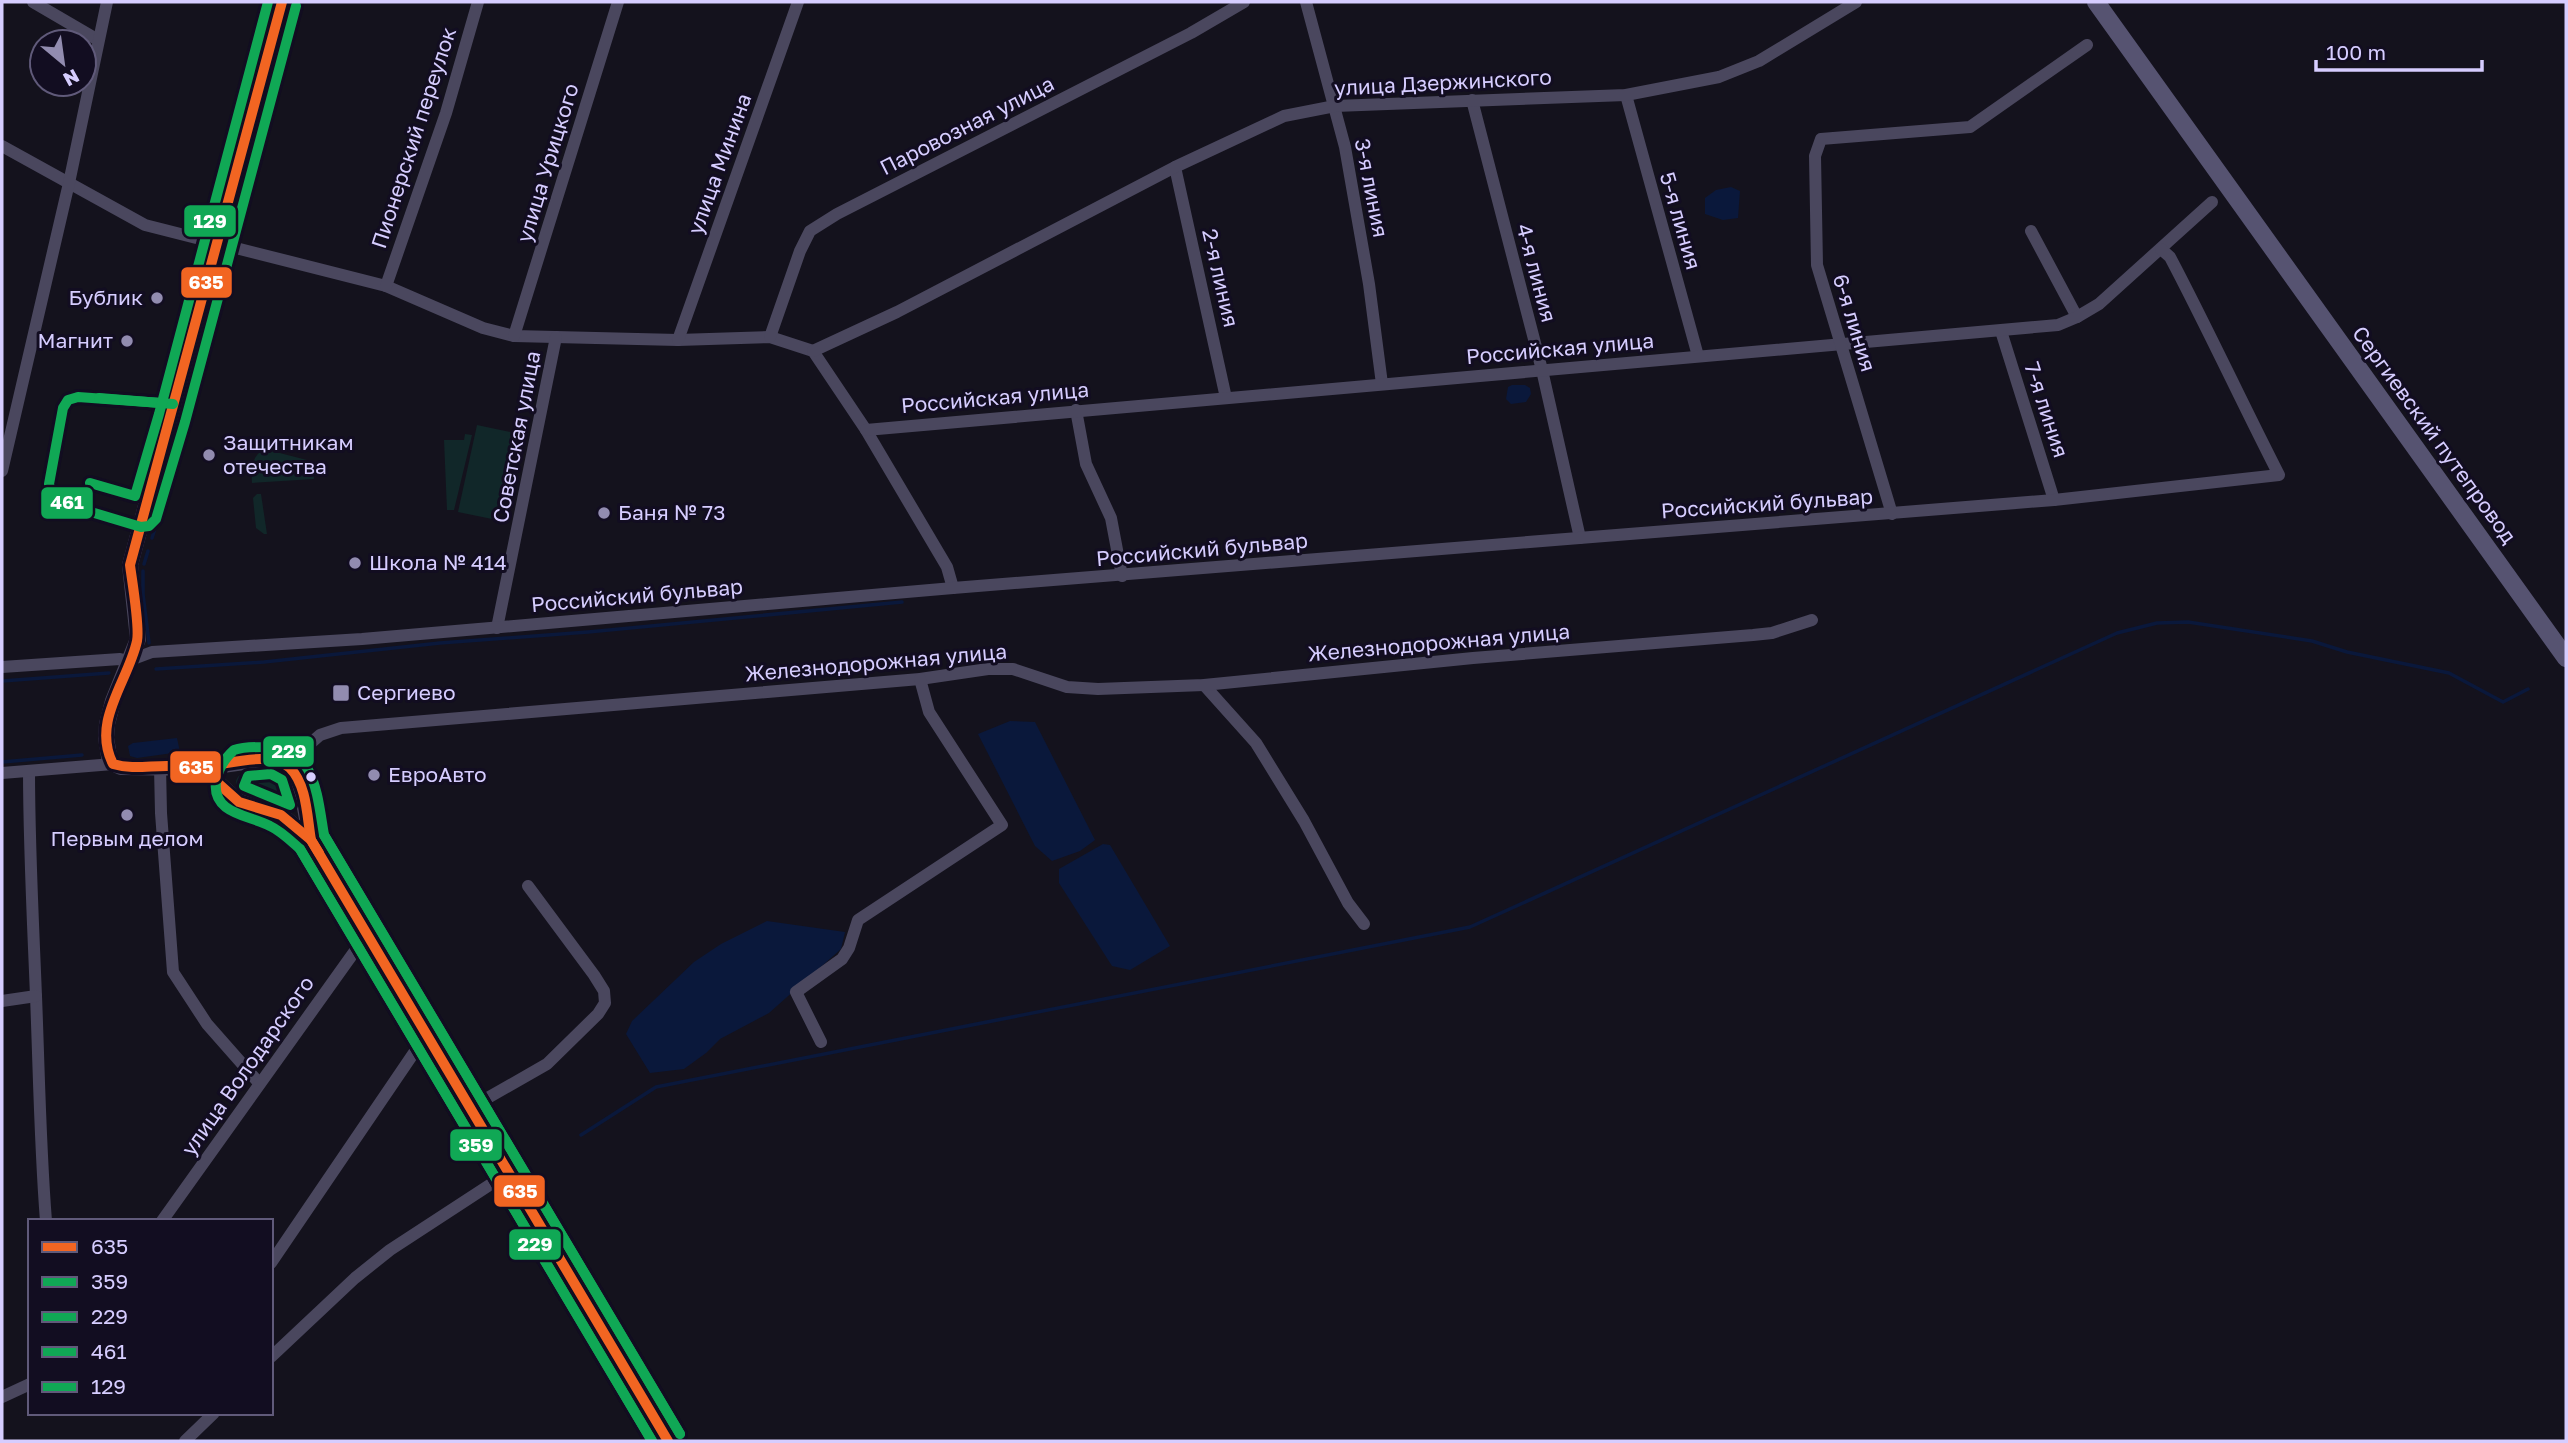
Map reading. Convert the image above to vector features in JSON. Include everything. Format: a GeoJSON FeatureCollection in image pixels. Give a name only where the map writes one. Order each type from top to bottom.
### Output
{"type":"FeatureCollection","features":[{"type":"Feature","properties":{"kind":"main road","name":"Сергиевский путепровод"},"geometry":{"type":"LineString","coordinates":[[2096,2],[2566,658]]}},
{"type":"Feature","properties":{"kind":"street"},"geometry":{"type":"LineString","coordinates":[[33,2],[77,28]]}},
{"type":"Feature","properties":{"kind":"street"},"geometry":{"type":"LineString","coordinates":[[98,40],[107,2]]}},
{"type":"Feature","properties":{"kind":"street"},"geometry":{"type":"LineString","coordinates":[[117,765],[107,752],[107,724],[138,639],[130,565],[282,2]]}},
{"type":"Feature","properties":{"kind":"street","name":"Пионерский переулок"},"geometry":{"type":"LineString","coordinates":[[386,286],[446,113],[478,2]]}},
{"type":"Feature","properties":{"kind":"street","name":"улица Урицкого"},"geometry":{"type":"LineString","coordinates":[[514,336],[618,2]]}},
{"type":"Feature","properties":{"kind":"street","name":"улица Минина"},"geometry":{"type":"LineString","coordinates":[[678,340],[798,2]]}},
{"type":"Feature","properties":{"kind":"street","name":"Паровозная улица"},"geometry":{"type":"LineString","coordinates":[[770,337],[800,251],[810,231],[837,214],[1191,33],[1244,2]]}},
{"type":"Feature","properties":{"kind":"street","name":"3-я линия"},"geometry":{"type":"LineString","coordinates":[[1306,2],[1345,147],[1367,271],[1382,384]]}},
{"type":"Feature","properties":{"kind":"street","name":"улица Дзержинского"},"geometry":{"type":"LineString","coordinates":[[813,351],[897,312],[1175,167],[1284,117],[1335,106],[1626,96],[1719,77],[1759,61],[1856,2]]}},
{"type":"Feature","properties":{"kind":"street","name":"6-я линия"},"geometry":{"type":"LineString","coordinates":[[1892,514],[1816,265],[1815,156],[1821,139],[1970,127],[2087,45]]}},
{"type":"Feature","properties":{"kind":"street","name":"5-я линия"},"geometry":{"type":"LineString","coordinates":[[1626,96],[1698,356]]}},
{"type":"Feature","properties":{"kind":"street"},"geometry":{"type":"LineString","coordinates":[[2,471],[86,98]]}},
{"type":"Feature","properties":{"kind":"street","name":"4-я линия"},"geometry":{"type":"LineString","coordinates":[[1472,100],[1542,370],[1580,538]]}},
{"type":"Feature","properties":{"kind":"street"},"geometry":{"type":"LineString","coordinates":[[2,146],[108,207],[145,225],[386,286],[483,328],[514,336],[678,340],[770,337],[813,351],[866,430],[947,567],[953,588]]}},
{"type":"Feature","properties":{"kind":"street","name":"2-я линия"},"geometry":{"type":"LineString","coordinates":[[1175,167],[1226,398]]}},
{"type":"Feature","properties":{"kind":"street","name":"Российская улица"},"geometry":{"type":"LineString","coordinates":[[866,430],[2058,325],[2099,304],[2212,202]]}},
{"type":"Feature","properties":{"kind":"street"},"geometry":{"type":"LineString","coordinates":[[2031,231],[2077,317]]}},
{"type":"Feature","properties":{"kind":"street","name":"Российский бульвар"},"geometry":{"type":"LineString","coordinates":[[2,667],[120,659],[128,661],[152,652],[362,639],[953,588],[1892,514],[2054,500],[2279,475],[2231,383],[2203,320],[2170,257],[2161,249]]}},
{"type":"Feature","properties":{"kind":"street","name":"7-я линия"},"geometry":{"type":"LineString","coordinates":[[2001,331],[2054,500]]}},
{"type":"Feature","properties":{"kind":"street","name":"Советская улица"},"geometry":{"type":"LineString","coordinates":[[498,628],[556,337]]}},
{"type":"Feature","properties":{"kind":"street"},"geometry":{"type":"LineString","coordinates":[[1076,410],[1086,464],[1111,518],[1122,576]]}},
{"type":"Feature","properties":{"kind":"street","name":"Железнодорожная улица"},"geometry":{"type":"LineString","coordinates":[[287,764],[320,735],[341,728],[920,679],[988,669],[1013,669],[1067,687],[1205,685],[1434,661],[1754,635],[1772,633],[1812,620]]}},
{"type":"Feature","properties":{"kind":"street"},"geometry":{"type":"LineString","coordinates":[[821,1042],[796,992],[842,960],[858,920],[1002,825],[929,712],[920,679]]}},
{"type":"Feature","properties":{"kind":"street"},"geometry":{"type":"LineString","coordinates":[[1205,685],[1256,743],[1304,821],[1348,903],[1364,924]]}},
{"type":"Feature","properties":{"kind":"street"},"geometry":{"type":"LineString","coordinates":[[2,773],[117,765],[201,768],[273,760],[287,764],[298,782],[311,839],[668,1441]]}},
{"type":"Feature","properties":{"kind":"street"},"geometry":{"type":"LineString","coordinates":[[229,791],[231,775],[241,762]]}},
{"type":"Feature","properties":{"kind":"street"},"geometry":{"type":"LineString","coordinates":[[160,767],[173,972],[207,1024],[259,1083]]}},
{"type":"Feature","properties":{"kind":"street"},"geometry":{"type":"LineString","coordinates":[[201,768],[244,804],[268,809],[311,839]]}},
{"type":"Feature","properties":{"kind":"street"},"geometry":{"type":"LineString","coordinates":[[29,771],[29,875],[46,1219]]}},
{"type":"Feature","properties":{"kind":"street"},"geometry":{"type":"LineString","coordinates":[[268,809],[288,801],[298,782]]}},
{"type":"Feature","properties":{"kind":"street"},"geometry":{"type":"LineString","coordinates":[[470,1108],[547,1064],[598,1014],[605,1003],[604,991],[594,975],[528,886]]}},
{"type":"Feature","properties":{"kind":"street","name":"улица Володарского"},"geometry":{"type":"LineString","coordinates":[[163,1219],[362,941],[368,937]]}},
{"type":"Feature","properties":{"kind":"street"},"geometry":{"type":"LineString","coordinates":[[2,1001],[36,996]]}},
{"type":"Feature","properties":{"kind":"street"},"geometry":{"type":"LineString","coordinates":[[273,1260],[426,1035]]}},
{"type":"Feature","properties":{"kind":"street"},"geometry":{"type":"LineString","coordinates":[[273,1355],[355,1278],[390,1250],[508,1173]]}},
{"type":"Feature","properties":{"kind":"street"},"geometry":{"type":"LineString","coordinates":[[2,1397],[28,1385]]}},
{"type":"Feature","properties":{"kind":"street"},"geometry":{"type":"LineString","coordinates":[[189,1440],[212,1415]]}},
{"type":"Feature","properties":{"kind":"green space"},"geometry":{"type":"Polygon","coordinates":[[[477,425],[515,433],[497,520],[458,512],[477,425]]]}},
{"type":"Feature","properties":{"kind":"green space"},"geometry":{"type":"Polygon","coordinates":[[[465,434],[472,435],[454,510],[447,510],[444,440],[464,440],[465,434]]]}},
{"type":"Feature","properties":{"kind":"green space"},"geometry":{"type":"Polygon","coordinates":[[[264,449],[307,460],[313,466],[314,479],[252,483],[253,464],[256,456],[264,449]]]}},
{"type":"Feature","properties":{"kind":"green space"},"geometry":{"type":"Polygon","coordinates":[[[261,494],[267,534],[256,528],[253,498],[261,494]]]}},
{"type":"Feature","properties":{"kind":"green space"},"geometry":{"type":"Polygon","coordinates":[[[270,769],[282,779],[281,791],[269,798],[258,800],[240,792],[236,786],[237,779],[243,773],[270,769]]]}},
{"type":"Feature","properties":{"kind":"water"},"geometry":{"type":"Polygon","coordinates":[[[1731,187],[1740,191],[1738,218],[1723,220],[1705,214],[1705,198],[1716,190],[1731,187]]]}},
{"type":"Feature","properties":{"kind":"water"},"geometry":{"type":"Polygon","coordinates":[[[1525,385],[1530,388],[1531,394],[1526,402],[1511,404],[1506,399],[1508,387],[1525,385]]]}},
{"type":"Feature","properties":{"kind":"water"},"geometry":{"type":"Polygon","coordinates":[[[1010,721],[1035,722],[1095,840],[1080,851],[1052,861],[1035,846],[978,734],[1010,721]]]}},
{"type":"Feature","properties":{"kind":"water"},"geometry":{"type":"Polygon","coordinates":[[[177,738],[180,752],[137,758],[130,756],[128,746],[133,743],[177,738]]]}},
{"type":"Feature","properties":{"kind":"water"},"geometry":{"type":"Polygon","coordinates":[[[1103,844],[1110,845],[1170,946],[1130,970],[1112,966],[1059,883],[1059,869],[1103,844]]]}},
{"type":"Feature","properties":{"kind":"water"},"geometry":{"type":"Polygon","coordinates":[[[767,921],[845,932],[841,949],[769,1013],[720,1039],[684,1069],[650,1073],[626,1034],[632,1021],[694,962],[721,944],[767,921]]]}},
{"type":"Feature","properties":{"kind":"waterway"},"geometry":{"type":"LineString","coordinates":[[152,538],[177,458]]}},
{"type":"Feature","properties":{"kind":"waterway"},"geometry":{"type":"LineString","coordinates":[[144,564],[148,551]]}},
{"type":"Feature","properties":{"kind":"waterway"},"geometry":{"type":"LineString","coordinates":[[143,571],[149,643]]}},
{"type":"Feature","properties":{"kind":"waterway"},"geometry":{"type":"LineString","coordinates":[[156,669],[264,662],[440,643],[588,632],[902,602]]}},
{"type":"Feature","properties":{"kind":"waterway"},"geometry":{"type":"LineString","coordinates":[[581,1135],[656,1087],[1470,927],[2117,633],[2157,623],[2188,622],[2312,641],[2347,652],[2449,673],[2503,702],[2528,689]]}},
{"type":"Feature","properties":{"kind":"waterway"},"geometry":{"type":"LineString","coordinates":[[2,681],[109,673]]}},
{"type":"Feature","properties":{"kind":"waterway"},"geometry":{"type":"LineString","coordinates":[[2,762],[82,755]]}},
{"type":"Feature","properties":{"kind":"transit line","name":"129"},"geometry":{"type":"LineString","coordinates":[[90,483],[135,496],[268,2]]}},
{"type":"Feature","properties":{"kind":"transit line","name":"635"},"geometry":{"type":"LineString","coordinates":[[282,2],[130,565],[138,634],[113,702],[106,732],[107,748],[113,764],[128,767],[197,767],[259,759],[282,762],[296,775],[303,792],[311,840],[668,1441]]}},
{"type":"Feature","properties":{"kind":"transit line","name":"461"},"geometry":{"type":"LineString","coordinates":[[161,403],[78,397],[68,400],[63,408],[49,484],[52,496],[81,509],[141,527],[149,526],[156,519],[185,422],[296,6]]}},
{"type":"Feature","properties":{"kind":"transit line","name":"129"},"geometry":{"type":"LineString","coordinates":[[99,398],[173,404]]}},
{"type":"Feature","properties":{"kind":"transit line","name":"229"},"geometry":{"type":"LineString","coordinates":[[652,1441],[300,849],[274,828],[234,812],[220,801],[216,793],[217,777],[222,764],[234,750],[251,747],[280,748],[293,753],[303,762],[315,788],[324,835],[680,1434]]}},
{"type":"Feature","properties":{"kind":"transit line","name":"635"},"geometry":{"type":"LineString","coordinates":[[179,767],[201,768],[239,802],[281,815],[311,840],[319,853]]}},
{"type":"Feature","properties":{"kind":"transit line","name":"359"},"geometry":{"type":"LineString","coordinates":[[271,774],[282,780],[290,805],[244,786],[248,776],[271,774]]}},
{"type":"Feature","properties":{"kind":"transit line","name":"359"},"geometry":{"type":"LineString","coordinates":[[324,835],[680,1434]]}},
{"type":"Feature","properties":{"kind":"transit line","name":"359"},"geometry":{"type":"LineString","coordinates":[[300,849],[652,1441]]}},
{"type":"Feature","properties":{"kind":"place","name":"Бублик"},"geometry":{"type":"Point","coordinates":[157,298]}},
{"type":"Feature","properties":{"kind":"place","name":"Магнит"},"geometry":{"type":"Point","coordinates":[127,341]}},
{"type":"Feature","properties":{"kind":"place","name":"Защитникам отечества"},"geometry":{"type":"Point","coordinates":[209,455]}},
{"type":"Feature","properties":{"kind":"place","name":"Баня № 73"},"geometry":{"type":"Point","coordinates":[604,513]}},
{"type":"Feature","properties":{"kind":"place","name":"Школа № 414"},"geometry":{"type":"Point","coordinates":[355,563]}},
{"type":"Feature","properties":{"kind":"place","name":"Сергиево"},"geometry":{"type":"Point","coordinates":[341,693]}},
{"type":"Feature","properties":{"kind":"place","name":"ЕвроАвто"},"geometry":{"type":"Point","coordinates":[374,775]}},
{"type":"Feature","properties":{"kind":"place","name":"Первым делом"},"geometry":{"type":"Point","coordinates":[127,815]}}]}
